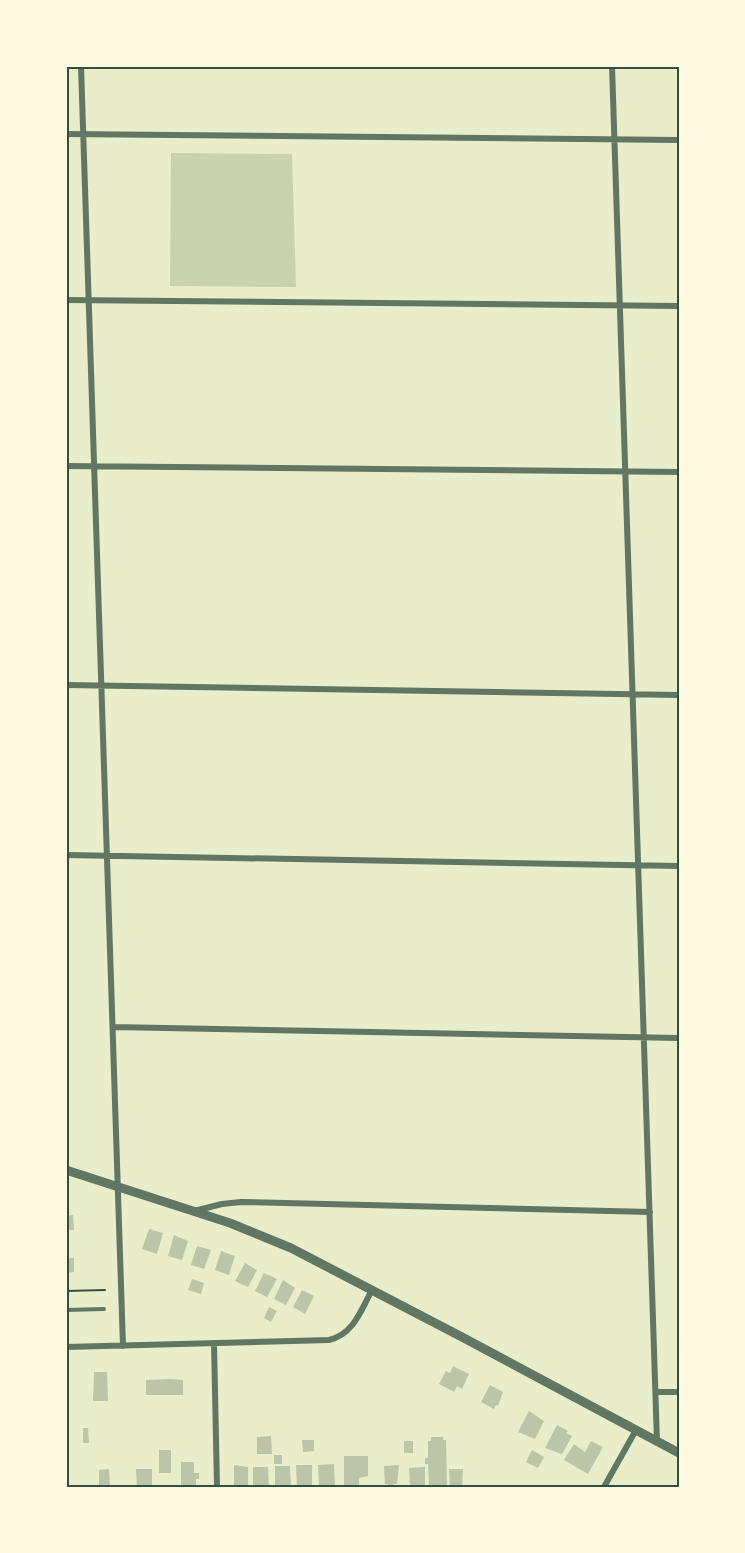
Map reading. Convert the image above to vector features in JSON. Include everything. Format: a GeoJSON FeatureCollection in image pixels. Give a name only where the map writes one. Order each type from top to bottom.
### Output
{"type":"FeatureCollection","features":[{"type":"Feature","properties":{"kind":"street"},"geometry":{"type":"LineString","coordinates":[[81,66],[123,1346]]}},
{"type":"Feature","properties":{"kind":"street"},"geometry":{"type":"LineString","coordinates":[[612,66],[657,1442]]}},
{"type":"Feature","properties":{"kind":"street"},"geometry":{"type":"LineString","coordinates":[[66,134],[679,140]]}},
{"type":"Feature","properties":{"kind":"street"},"geometry":{"type":"LineString","coordinates":[[66,300],[679,306]]}},
{"type":"Feature","properties":{"kind":"street"},"geometry":{"type":"LineString","coordinates":[[66,466],[679,472]]}},
{"type":"Feature","properties":{"kind":"street"},"geometry":{"type":"LineString","coordinates":[[66,684],[679,695]]}},
{"type":"Feature","properties":{"kind":"street"},"geometry":{"type":"LineString","coordinates":[[66,855],[679,866]]}},
{"type":"Feature","properties":{"kind":"street"},"geometry":{"type":"LineString","coordinates":[[113,1027],[679,1038]]}},
{"type":"Feature","properties":{"kind":"street"},"geometry":{"type":"LineString","coordinates":[[66,1170],[194,1211],[271,1239],[679,1453]]}},
{"type":"Feature","properties":{"kind":"street"},"geometry":{"type":"LineString","coordinates":[[194,1211],[241,1202],[650,1212]]}},
{"type":"Feature","properties":{"kind":"street"},"geometry":{"type":"LineString","coordinates":[[66,1347],[334,1339],[347,1332],[353,1325],[372,1290]]}},
{"type":"Feature","properties":{"kind":"street"},"geometry":{"type":"LineString","coordinates":[[214,1343],[217,1487]]}},
{"type":"Feature","properties":{"kind":"street"},"geometry":{"type":"LineString","coordinates":[[656,1392],[679,1392]]}},
{"type":"Feature","properties":{"kind":"street"},"geometry":{"type":"LineString","coordinates":[[603,1487],[636,1430]]}},
{"type":"Feature","properties":{"kind":"lane"},"geometry":{"type":"LineString","coordinates":[[66,1310],[104,1309]]}},
{"type":"Feature","properties":{"kind":"path"},"geometry":{"type":"LineString","coordinates":[[66,1291],[105,1290]]}},
{"type":"Feature","properties":{"kind":"green space"},"geometry":{"type":"Polygon","coordinates":[[[171,153],[292,154],[296,287],[170,286],[171,153]]]}},
{"type":"Feature","properties":{"kind":"building"},"geometry":{"type":"Polygon","coordinates":[[[73,1215],[74,1230],[66,1230],[66,1216],[73,1215]]]}},
{"type":"Feature","properties":{"kind":"building"},"geometry":{"type":"Polygon","coordinates":[[[149,1229],[163,1233],[157,1254],[142,1249],[149,1229]]]}},
{"type":"Feature","properties":{"kind":"building"},"geometry":{"type":"Polygon","coordinates":[[[174,1235],[188,1241],[182,1260],[168,1256],[174,1235]]]}},
{"type":"Feature","properties":{"kind":"building"},"geometry":{"type":"Polygon","coordinates":[[[66,1238],[68,1238],[69,1258],[74,1258],[74,1272],[66,1273],[66,1238]]]}},
{"type":"Feature","properties":{"kind":"building"},"geometry":{"type":"Polygon","coordinates":[[[197,1246],[211,1250],[204,1269],[191,1265],[197,1246]]]}},
{"type":"Feature","properties":{"kind":"building"},"geometry":{"type":"Polygon","coordinates":[[[221,1251],[235,1256],[229,1275],[215,1270],[221,1251]]]}},
{"type":"Feature","properties":{"kind":"building"},"geometry":{"type":"Polygon","coordinates":[[[245,1263],[257,1270],[248,1287],[235,1281],[245,1263]]]}},
{"type":"Feature","properties":{"kind":"building"},"geometry":{"type":"Polygon","coordinates":[[[264,1273],[277,1279],[267,1297],[255,1291],[264,1273]]]}},
{"type":"Feature","properties":{"kind":"building"},"geometry":{"type":"Polygon","coordinates":[[[192,1279],[204,1283],[201,1294],[188,1290],[192,1279]]]}},
{"type":"Feature","properties":{"kind":"building"},"geometry":{"type":"Polygon","coordinates":[[[283,1280],[295,1288],[286,1305],[274,1299],[283,1280]]]}},
{"type":"Feature","properties":{"kind":"building"},"geometry":{"type":"Polygon","coordinates":[[[302,1290],[314,1296],[305,1314],[293,1307],[302,1290]]]}},
{"type":"Feature","properties":{"kind":"building"},"geometry":{"type":"Polygon","coordinates":[[[269,1307],[277,1311],[271,1322],[264,1318],[269,1307]]]}},
{"type":"Feature","properties":{"kind":"building"},"geometry":{"type":"Polygon","coordinates":[[[453,1366],[469,1374],[462,1389],[457,1386],[454,1392],[439,1384],[446,1371],[450,1373],[453,1366]]]}},
{"type":"Feature","properties":{"kind":"building"},"geometry":{"type":"Polygon","coordinates":[[[94,1372],[107,1372],[108,1401],[93,1401],[94,1372]]]}},
{"type":"Feature","properties":{"kind":"building"},"geometry":{"type":"Polygon","coordinates":[[[146,1380],[183,1380],[183,1395],[146,1395],[146,1380]]]}},
{"type":"Feature","properties":{"kind":"building"},"geometry":{"type":"Polygon","coordinates":[[[490,1385],[503,1392],[498,1406],[496,1405],[494,1409],[481,1402],[490,1385]]]}},
{"type":"Feature","properties":{"kind":"building"},"geometry":{"type":"Polygon","coordinates":[[[529,1411],[544,1421],[535,1439],[518,1432],[529,1411]]]}},
{"type":"Feature","properties":{"kind":"building"},"geometry":{"type":"Polygon","coordinates":[[[557,1425],[572,1436],[562,1454],[545,1448],[557,1425]]]}},
{"type":"Feature","properties":{"kind":"building"},"geometry":{"type":"Polygon","coordinates":[[[83,1428],[88,1428],[89,1443],[83,1443],[83,1428]]]}},
{"type":"Feature","properties":{"kind":"building"},"geometry":{"type":"Polygon","coordinates":[[[271,1436],[272,1454],[257,1454],[257,1437],[271,1436]]]}},
{"type":"Feature","properties":{"kind":"building"},"geometry":{"type":"Polygon","coordinates":[[[431,1437],[443,1437],[443,1440],[446,1440],[447,1485],[429,1486],[428,1464],[425,1464],[425,1458],[428,1458],[428,1441],[431,1441],[431,1437]]]}},
{"type":"Feature","properties":{"kind":"building"},"geometry":{"type":"Polygon","coordinates":[[[302,1440],[314,1440],[314,1451],[303,1452],[302,1440]]]}},
{"type":"Feature","properties":{"kind":"building"},"geometry":{"type":"Polygon","coordinates":[[[404,1441],[413,1441],[413,1453],[404,1453],[404,1441]]]}},
{"type":"Feature","properties":{"kind":"building"},"geometry":{"type":"Polygon","coordinates":[[[591,1441],[603,1447],[588,1474],[564,1460],[574,1444],[585,1452],[591,1441]]]}},
{"type":"Feature","properties":{"kind":"building"},"geometry":{"type":"Polygon","coordinates":[[[159,1450],[171,1450],[171,1473],[159,1473],[159,1450]]]}},
{"type":"Feature","properties":{"kind":"building"},"geometry":{"type":"Polygon","coordinates":[[[532,1450],[544,1457],[538,1468],[526,1462],[532,1450]]]}},
{"type":"Feature","properties":{"kind":"building"},"geometry":{"type":"Polygon","coordinates":[[[274,1455],[282,1455],[282,1464],[274,1464],[274,1455]]]}},
{"type":"Feature","properties":{"kind":"building"},"geometry":{"type":"Polygon","coordinates":[[[344,1456],[368,1456],[368,1476],[359,1478],[359,1485],[344,1485],[344,1456]]]}},
{"type":"Feature","properties":{"kind":"building"},"geometry":{"type":"Polygon","coordinates":[[[181,1462],[194,1462],[194,1473],[199,1473],[196,1487],[181,1487],[181,1462]]]}},
{"type":"Feature","properties":{"kind":"building"},"geometry":{"type":"Polygon","coordinates":[[[334,1464],[335,1485],[319,1485],[318,1465],[334,1464]]]}},
{"type":"Feature","properties":{"kind":"building"},"geometry":{"type":"Polygon","coordinates":[[[234,1465],[248,1467],[248,1487],[234,1487],[234,1465]]]}},
{"type":"Feature","properties":{"kind":"building"},"geometry":{"type":"Polygon","coordinates":[[[296,1465],[312,1465],[312,1486],[297,1486],[296,1465]]]}},
{"type":"Feature","properties":{"kind":"building"},"geometry":{"type":"Polygon","coordinates":[[[399,1465],[397,1484],[393,1484],[394,1487],[388,1487],[388,1484],[385,1484],[384,1466],[399,1465]]]}},
{"type":"Feature","properties":{"kind":"building"},"geometry":{"type":"Polygon","coordinates":[[[275,1466],[290,1466],[291,1486],[275,1487],[275,1466]]]}},
{"type":"Feature","properties":{"kind":"building"},"geometry":{"type":"Polygon","coordinates":[[[253,1467],[268,1467],[269,1487],[253,1487],[253,1467]]]}},
{"type":"Feature","properties":{"kind":"building"},"geometry":{"type":"Polygon","coordinates":[[[425,1467],[425,1486],[410,1486],[409,1468],[425,1467]]]}},
{"type":"Feature","properties":{"kind":"building"},"geometry":{"type":"Polygon","coordinates":[[[109,1469],[110,1487],[99,1487],[99,1470],[109,1469]]]}},
{"type":"Feature","properties":{"kind":"building"},"geometry":{"type":"Polygon","coordinates":[[[136,1469],[152,1469],[152,1487],[137,1487],[136,1469]]]}},
{"type":"Feature","properties":{"kind":"building"},"geometry":{"type":"Polygon","coordinates":[[[449,1469],[463,1469],[462,1487],[450,1487],[449,1469]]]}}]}
